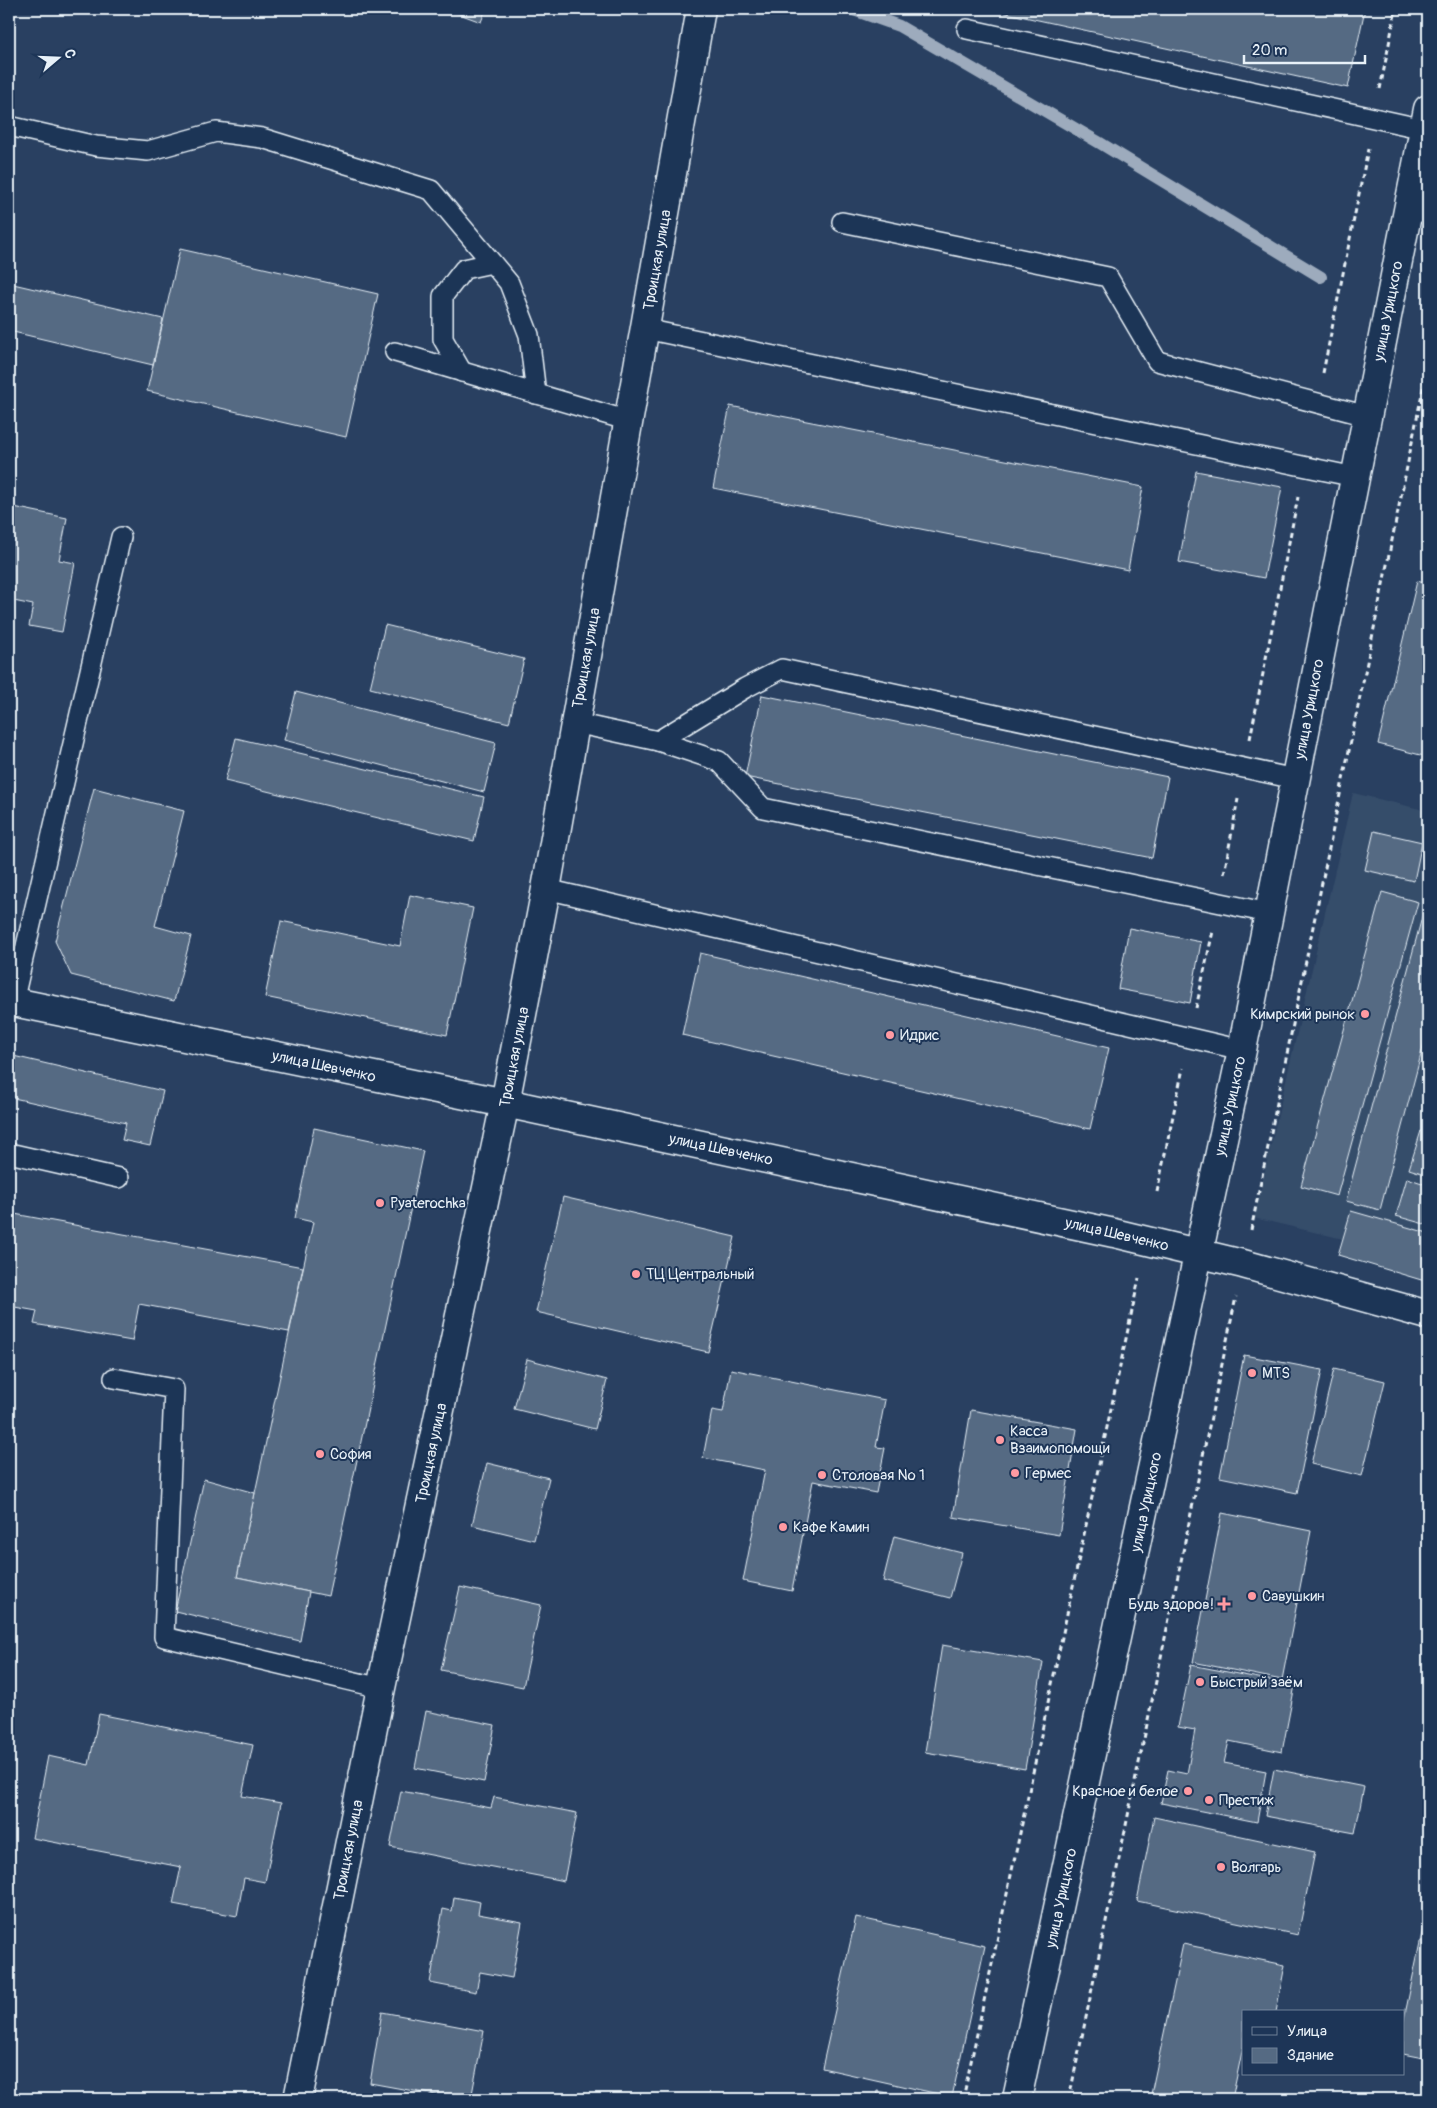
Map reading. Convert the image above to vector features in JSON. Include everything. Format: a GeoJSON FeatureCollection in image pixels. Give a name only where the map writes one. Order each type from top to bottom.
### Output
{"type":"FeatureCollection","features":[{"type":"Feature","properties":{"kind":"street","name":"Троицкая улица"},"geometry":{"type":"LineString","coordinates":[[298,2099],[381,1688],[505,1103],[546,888],[701,9]]}},
{"type":"Feature","properties":{"kind":"street","name":"улица Урицкого"},"geometry":{"type":"LineString","coordinates":[[1017,2099],[1200,1253],[1367,416],[1419,211],[1426,119]]}},
{"type":"Feature","properties":{"kind":"street","name":"улица Шевченко"},"geometry":{"type":"LineString","coordinates":[[11,1002],[505,1103],[1200,1253],[1428,1315]]}},
{"type":"Feature","properties":{"kind":"lane"},"geometry":{"type":"LineString","coordinates":[[967,29],[1374,118],[1426,119]]}},
{"type":"Feature","properties":{"kind":"lane"},"geometry":{"type":"LineString","coordinates":[[9,126],[96,146],[148,151],[216,132],[262,138],[431,190],[509,283],[529,335],[536,394]]}},
{"type":"Feature","properties":{"kind":"lane"},"geometry":{"type":"LineString","coordinates":[[842,222],[1108,277],[1157,361],[1367,416]]}},
{"type":"Feature","properties":{"kind":"lane"},"geometry":{"type":"LineString","coordinates":[[462,372],[443,339],[443,296],[464,268],[492,263]]}},
{"type":"Feature","properties":{"kind":"lane"},"geometry":{"type":"LineString","coordinates":[[645,329],[1355,477]]}},
{"type":"Feature","properties":{"kind":"lane"},"geometry":{"type":"LineString","coordinates":[[396,352],[629,421]]}},
{"type":"Feature","properties":{"kind":"lane"},"geometry":{"type":"LineString","coordinates":[[11,1002],[121,537]]}},
{"type":"Feature","properties":{"kind":"lane"},"geometry":{"type":"LineString","coordinates":[[658,742],[745,688],[782,669],[1295,779]]}},
{"type":"Feature","properties":{"kind":"lane"},"geometry":{"type":"LineString","coordinates":[[575,723],[658,742],[719,761],[763,808],[1269,913]]}},
{"type":"Feature","properties":{"kind":"lane"},"geometry":{"type":"LineString","coordinates":[[546,888],[1242,1050]]}},
{"type":"Feature","properties":{"kind":"lane"},"geometry":{"type":"LineString","coordinates":[[9,1153],[119,1178]]}},
{"type":"Feature","properties":{"kind":"lane"},"geometry":{"type":"LineString","coordinates":[[114,1378],[174,1389],[164,1637],[381,1688]]}},
{"type":"Feature","properties":{"kind":"path"},"geometry":{"type":"LineString","coordinates":[[1317,403],[1396,9]]}},
{"type":"Feature","properties":{"kind":"path"},"geometry":{"type":"LineString","coordinates":[[1069,2099],[1428,364]]}},
{"type":"Feature","properties":{"kind":"path"},"geometry":{"type":"LineString","coordinates":[[1196,1008],[1219,902],[1305,466]]}},
{"type":"Feature","properties":{"kind":"path"},"geometry":{"type":"LineString","coordinates":[[1157,1192],[1184,1067]]}},
{"type":"Feature","properties":{"kind":"path"},"geometry":{"type":"LineString","coordinates":[[963,2099],[1138,1278]]}},
{"type":"Feature","properties":{"kind":"shaded area","name":"Кимрский рынок"},"geometry":{"type":"Polygon","coordinates":[[[1353,793],[1428,811],[1428,1259],[1254,1218],[1353,793]]]}},
{"type":"Feature","properties":{"kind":"building"},"geometry":{"type":"Polygon","coordinates":[[[446,9],[486,9],[481,22],[446,9]]]}},
{"type":"Feature","properties":{"kind":"building"},"geometry":{"type":"Polygon","coordinates":[[[988,9],[1365,9],[1348,88],[988,9]]]}},
{"type":"Feature","properties":{"kind":"building"},"geometry":{"type":"Polygon","coordinates":[[[180,249],[378,294],[346,437],[147,391],[180,249]]]}},
{"type":"Feature","properties":{"kind":"building"},"geometry":{"type":"Polygon","coordinates":[[[9,283],[163,319],[153,365],[9,331],[9,283]]]}},
{"type":"Feature","properties":{"kind":"building"},"geometry":{"type":"Polygon","coordinates":[[[730,406],[1143,487],[1128,570],[713,488],[730,406]]]}},
{"type":"Feature","properties":{"kind":"building"},"geometry":{"type":"Polygon","coordinates":[[[1196,471],[1282,487],[1264,578],[1179,562],[1196,471]]]}},
{"type":"Feature","properties":{"kind":"building"},"geometry":{"type":"Polygon","coordinates":[[[9,506],[67,518],[59,560],[75,563],[62,632],[29,626],[33,605],[9,600],[9,506]]]}},
{"type":"Feature","properties":{"kind":"building"},"geometry":{"type":"Polygon","coordinates":[[[1417,581],[1428,584],[1428,757],[1378,744],[1417,581]]]}},
{"type":"Feature","properties":{"kind":"building"},"geometry":{"type":"Polygon","coordinates":[[[385,625],[524,659],[509,723],[370,688],[385,625]]]}},
{"type":"Feature","properties":{"kind":"building"},"geometry":{"type":"Polygon","coordinates":[[[296,692],[496,743],[484,792],[284,740],[296,692]]]}},
{"type":"Feature","properties":{"kind":"building"},"geometry":{"type":"Polygon","coordinates":[[[762,695],[1168,777],[1152,858],[745,777],[762,695]]]}},
{"type":"Feature","properties":{"kind":"building"},"geometry":{"type":"Polygon","coordinates":[[[236,738],[484,797],[474,841],[225,781],[236,738]]]}},
{"type":"Feature","properties":{"kind":"building"},"geometry":{"type":"Polygon","coordinates":[[[94,788],[184,811],[155,926],[191,936],[174,1001],[71,975],[55,941],[94,788]]]}},
{"type":"Feature","properties":{"kind":"building"},"geometry":{"type":"Polygon","coordinates":[[[1374,831],[1422,842],[1414,881],[1365,870],[1374,831]]]}},
{"type":"Feature","properties":{"kind":"building"},"geometry":{"type":"Polygon","coordinates":[[[1382,892],[1418,902],[1337,1196],[1301,1186],[1382,892]]]}},
{"type":"Feature","properties":{"kind":"building"},"geometry":{"type":"Polygon","coordinates":[[[410,895],[473,908],[447,1035],[265,997],[281,921],[400,946],[410,895]]]}},
{"type":"Feature","properties":{"kind":"building"},"geometry":{"type":"Polygon","coordinates":[[[1425,906],[1428,907],[1428,1028],[1380,1210],[1346,1201],[1425,906]]]}},
{"type":"Feature","properties":{"kind":"building"},"geometry":{"type":"Polygon","coordinates":[[[1129,928],[1201,942],[1190,1003],[1118,989],[1129,928]]]}},
{"type":"Feature","properties":{"kind":"building"},"geometry":{"type":"Polygon","coordinates":[[[700,953],[1109,1048],[1090,1129],[682,1035],[700,953]]]}},
{"type":"Feature","properties":{"kind":"building"},"geometry":{"type":"Polygon","coordinates":[[[9,1055],[163,1091],[150,1146],[122,1140],[126,1123],[9,1097],[9,1055]]]}},
{"type":"Feature","properties":{"kind":"building"},"geometry":{"type":"Polygon","coordinates":[[[314,1128],[423,1151],[328,1596],[237,1577],[313,1222],[295,1218],[314,1128]]]}},
{"type":"Feature","properties":{"kind":"building"},"geometry":{"type":"Polygon","coordinates":[[[1421,1131],[1428,1133],[1428,1175],[1409,1169],[1421,1131]]]}},
{"type":"Feature","properties":{"kind":"building"},"geometry":{"type":"Polygon","coordinates":[[[1407,1178],[1428,1185],[1428,1225],[1396,1216],[1407,1178]]]}},
{"type":"Feature","properties":{"kind":"building","name":"ТЦ Центральный"},"geometry":{"type":"Polygon","coordinates":[[[563,1197],[735,1237],[708,1352],[536,1312],[563,1197]]]}},
{"type":"Feature","properties":{"kind":"building"},"geometry":{"type":"Polygon","coordinates":[[[1351,1211],[1428,1233],[1428,1282],[1338,1255],[1351,1211]]]}},
{"type":"Feature","properties":{"kind":"building"},"geometry":{"type":"Polygon","coordinates":[[[9,1213],[303,1267],[289,1332],[139,1304],[132,1341],[34,1324],[37,1311],[9,1306],[9,1213]]]}},
{"type":"Feature","properties":{"kind":"building"},"geometry":{"type":"Polygon","coordinates":[[[1244,1355],[1322,1370],[1297,1493],[1220,1477],[1244,1355]]]}},
{"type":"Feature","properties":{"kind":"building"},"geometry":{"type":"Polygon","coordinates":[[[527,1359],[607,1380],[595,1429],[514,1409],[527,1359]]]}},
{"type":"Feature","properties":{"kind":"building","name":"Столовая № 1"},"geometry":{"type":"Polygon","coordinates":[[[731,1369],[885,1400],[876,1447],[885,1448],[876,1493],[813,1481],[792,1591],[743,1581],[765,1470],[703,1458],[712,1410],[723,1412],[731,1369]]]}},
{"type":"Feature","properties":{"kind":"building"},"geometry":{"type":"Polygon","coordinates":[[[1334,1369],[1385,1381],[1362,1476],[1311,1464],[1334,1369]]]}},
{"type":"Feature","properties":{"kind":"building","name":"Гермес"},"geometry":{"type":"Polygon","coordinates":[[[971,1410],[1077,1429],[1059,1535],[953,1517],[971,1410]]]}},
{"type":"Feature","properties":{"kind":"building"},"geometry":{"type":"Polygon","coordinates":[[[487,1463],[549,1478],[534,1540],[472,1525],[487,1463]]]}},
{"type":"Feature","properties":{"kind":"building"},"geometry":{"type":"Polygon","coordinates":[[[204,1479],[255,1493],[237,1577],[309,1592],[300,1641],[175,1611],[204,1479]]]}},
{"type":"Feature","properties":{"kind":"building","name":"Савушкин"},"geometry":{"type":"Polygon","coordinates":[[[1222,1513],[1311,1531],[1282,1680],[1193,1662],[1222,1513]]]}},
{"type":"Feature","properties":{"kind":"building"},"geometry":{"type":"Polygon","coordinates":[[[894,1536],[962,1553],[950,1598],[883,1581],[894,1536]]]}},
{"type":"Feature","properties":{"kind":"building"},"geometry":{"type":"Polygon","coordinates":[[[460,1587],[541,1605],[523,1687],[441,1670],[460,1587]]]}},
{"type":"Feature","properties":{"kind":"building"},"geometry":{"type":"Polygon","coordinates":[[[942,1645],[1043,1662],[1025,1769],[925,1752],[942,1645]]]}},
{"type":"Feature","properties":{"kind":"building"},"geometry":{"type":"Polygon","coordinates":[[[1191,1665],[1295,1685],[1282,1752],[1229,1741],[1224,1763],[1266,1771],[1257,1822],[1161,1803],[1168,1770],[1187,1774],[1195,1730],[1178,1727],[1191,1665]]]}},
{"type":"Feature","properties":{"kind":"building"},"geometry":{"type":"Polygon","coordinates":[[[426,1711],[495,1725],[484,1782],[415,1768],[426,1711]]]}},
{"type":"Feature","properties":{"kind":"building"},"geometry":{"type":"Polygon","coordinates":[[[99,1714],[253,1745],[242,1796],[281,1803],[265,1882],[244,1878],[237,1916],[173,1904],[181,1867],[32,1838],[48,1756],[89,1765],[99,1714]]]}},
{"type":"Feature","properties":{"kind":"building"},"geometry":{"type":"Polygon","coordinates":[[[1274,1769],[1364,1787],[1355,1833],[1265,1816],[1274,1769]]]}},
{"type":"Feature","properties":{"kind":"building"},"geometry":{"type":"Polygon","coordinates":[[[401,1791],[491,1808],[494,1797],[577,1813],[564,1881],[390,1847],[401,1791]]]}},
{"type":"Feature","properties":{"kind":"building"},"geometry":{"type":"Polygon","coordinates":[[[1154,1817],[1315,1852],[1298,1935],[1137,1901],[1154,1817]]]}},
{"type":"Feature","properties":{"kind":"building"},"geometry":{"type":"Polygon","coordinates":[[[454,1897],[480,1902],[478,1914],[522,1922],[512,1978],[480,1972],[476,1992],[430,1983],[443,1909],[452,1911],[454,1897]]]}},
{"type":"Feature","properties":{"kind":"building"},"geometry":{"type":"Polygon","coordinates":[[[1428,1904],[1428,2059],[1404,2054],[1404,2019],[1428,1904]]]}},
{"type":"Feature","properties":{"kind":"building"},"geometry":{"type":"Polygon","coordinates":[[[856,1917],[985,1946],[952,2097],[822,2068],[856,1917]]]}},
{"type":"Feature","properties":{"kind":"building"},"geometry":{"type":"Polygon","coordinates":[[[1183,1944],[1285,1965],[1276,2010],[1242,2010],[1242,2052],[1232,2099],[1150,2099],[1183,1944]]]}},
{"type":"Feature","properties":{"kind":"building"},"geometry":{"type":"Polygon","coordinates":[[[382,2012],[484,2031],[471,2099],[458,2099],[370,2083],[382,2012]]]}},
{"type":"Feature","properties":{"kind":"building"},"geometry":{"type":"Polygon","coordinates":[[[877,2091],[918,2099],[876,2099],[877,2091]]]}},
{"type":"Feature","properties":{"kind":"waterway"},"geometry":{"type":"LineString","coordinates":[[851,9],[899,26],[1100,143],[1321,277]]}},
{"type":"Feature","properties":{"kind":"place","name":"Кимрский рынок"},"geometry":{"type":"Point","coordinates":[1365,1014]}},
{"type":"Feature","properties":{"kind":"place","name":"Идрис"},"geometry":{"type":"Point","coordinates":[890,1035]}},
{"type":"Feature","properties":{"kind":"place","name":"Pyaterochka"},"geometry":{"type":"Point","coordinates":[380,1203]}},
{"type":"Feature","properties":{"kind":"place","name":"ТЦ Центральный"},"geometry":{"type":"Point","coordinates":[636,1274]}},
{"type":"Feature","properties":{"kind":"place","name":"MTS"},"geometry":{"type":"Point","coordinates":[1252,1373]}},
{"type":"Feature","properties":{"kind":"place","name":"Касса Взаимопомощи"},"geometry":{"type":"Point","coordinates":[1000,1440]}},
{"type":"Feature","properties":{"kind":"place","name":"София"},"geometry":{"type":"Point","coordinates":[320,1454]}},
{"type":"Feature","properties":{"kind":"place","name":"Гермес"},"geometry":{"type":"Point","coordinates":[1015,1473]}},
{"type":"Feature","properties":{"kind":"place","name":"Столовая № 1"},"geometry":{"type":"Point","coordinates":[822,1475]}},
{"type":"Feature","properties":{"kind":"place","name":"Кафе Камин"},"geometry":{"type":"Point","coordinates":[783,1527]}},
{"type":"Feature","properties":{"kind":"place","name":"Савушкин"},"geometry":{"type":"Point","coordinates":[1252,1596]}},
{"type":"Feature","properties":{"kind":"place","name":"Будь здоров!"},"geometry":{"type":"Point","coordinates":[1224,1604]}},
{"type":"Feature","properties":{"kind":"place","name":"Быстрый заём"},"geometry":{"type":"Point","coordinates":[1200,1682]}},
{"type":"Feature","properties":{"kind":"place","name":"Красное и белое"},"geometry":{"type":"Point","coordinates":[1188,1791]}},
{"type":"Feature","properties":{"kind":"place","name":"Престиж"},"geometry":{"type":"Point","coordinates":[1209,1800]}},
{"type":"Feature","properties":{"kind":"place","name":"Волгарь"},"geometry":{"type":"Point","coordinates":[1221,1867]}}]}
